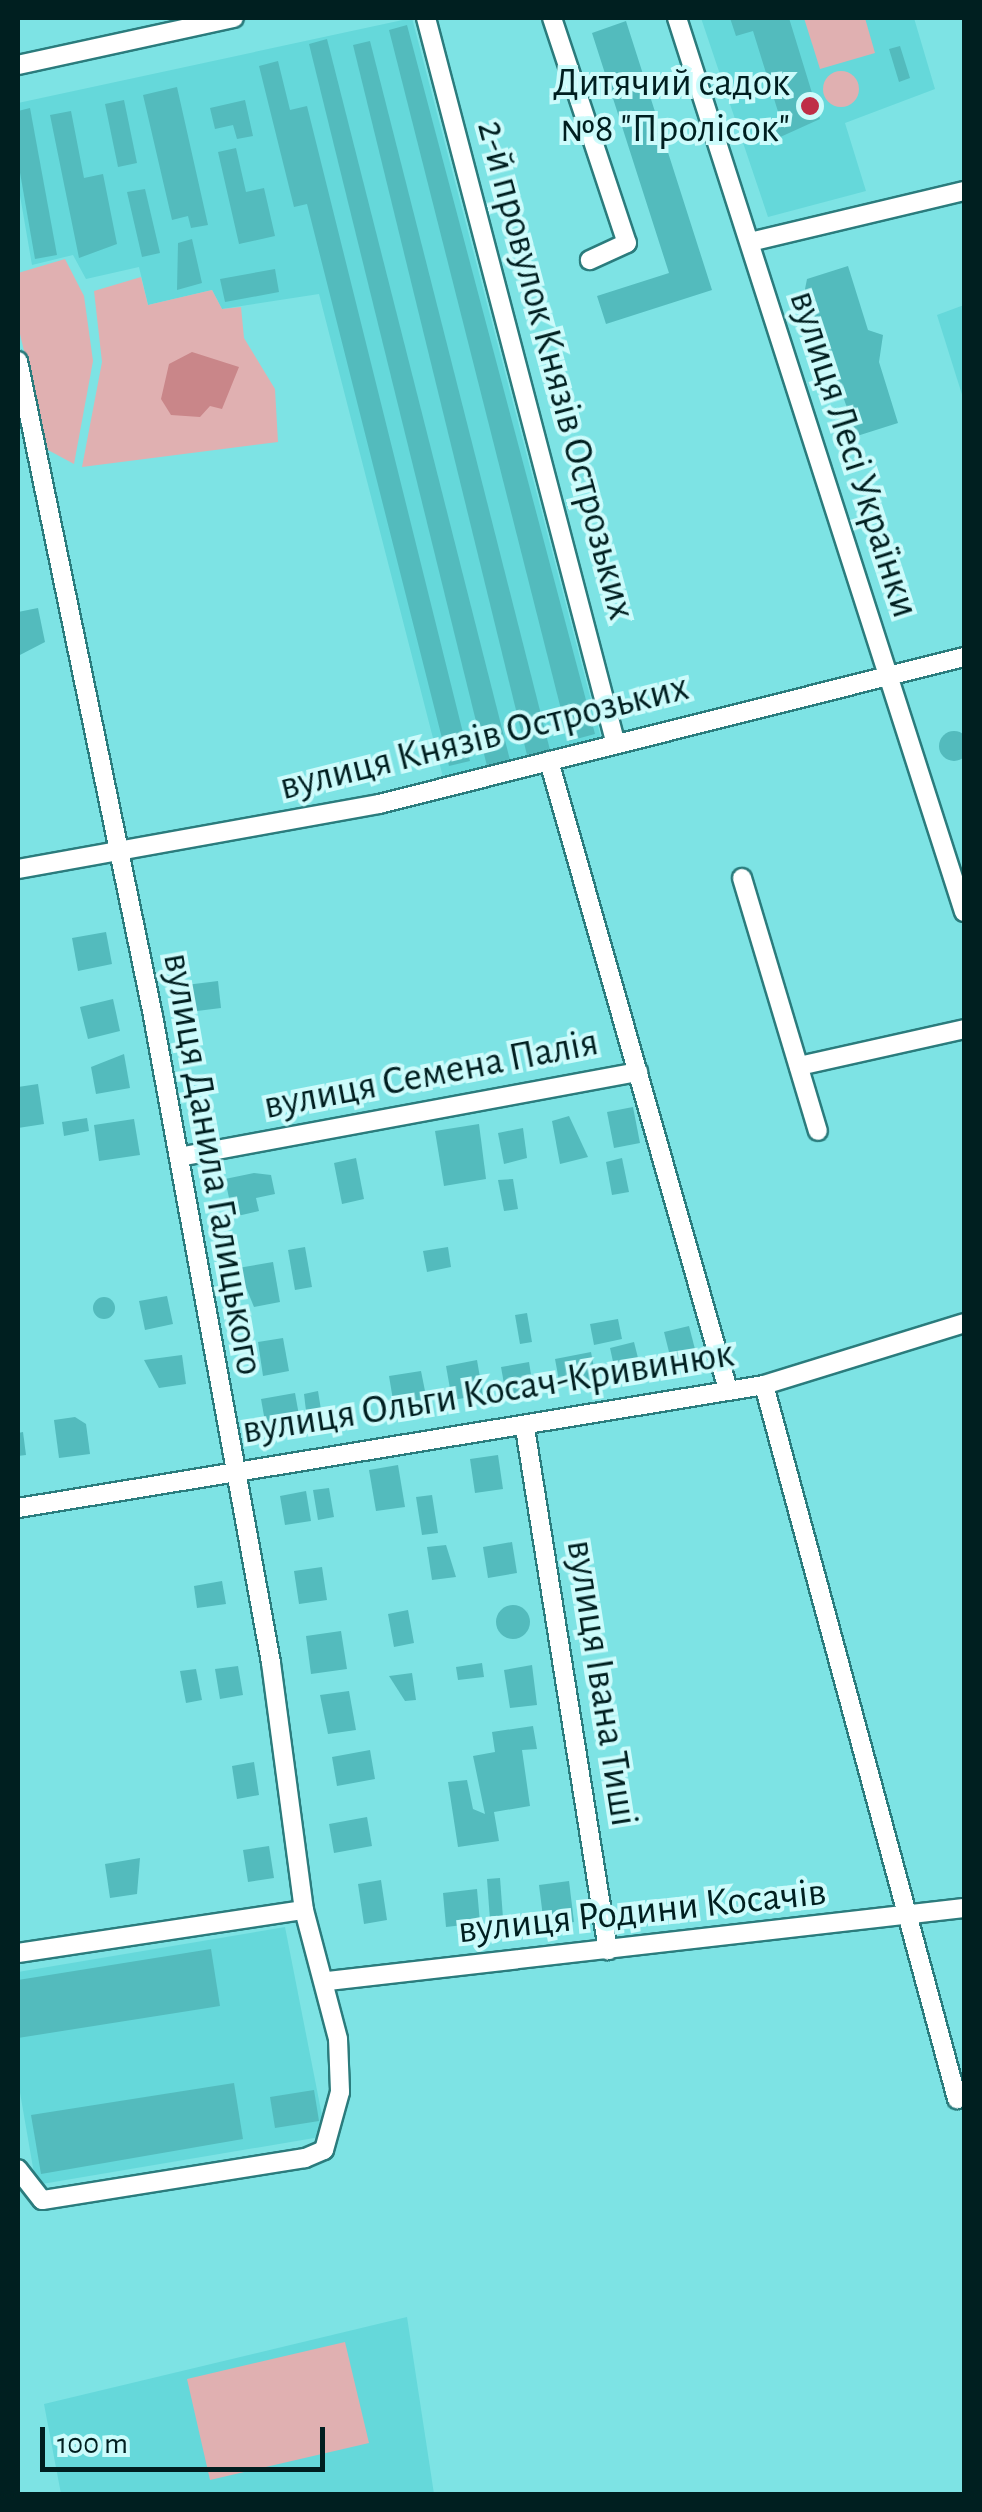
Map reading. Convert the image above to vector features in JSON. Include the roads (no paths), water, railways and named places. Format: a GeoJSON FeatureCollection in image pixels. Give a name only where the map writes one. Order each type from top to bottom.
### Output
{"type":"FeatureCollection","features":[{"type":"Feature","properties":{"kind":"street"},"geometry":{"type":"LineString","coordinates":[[18,65],[234,18]]}},
{"type":"Feature","properties":{"kind":"street","name":"2-й провулок Князів Острозьких"},"geometry":{"type":"LineString","coordinates":[[426,18],[615,741]]}},
{"type":"Feature","properties":{"kind":"street"},"geometry":{"type":"LineString","coordinates":[[552,18],[627,242],[590,260]]}},
{"type":"Feature","properties":{"kind":"street","name":"вулиця Лесі Українки"},"geometry":{"type":"LineString","coordinates":[[677,18],[964,912]]}},
{"type":"Feature","properties":{"kind":"street"},"geometry":{"type":"LineString","coordinates":[[750,242],[964,191]]}},
{"type":"Feature","properties":{"kind":"street","name":"вулиця Данила Галицького"},"geometry":{"type":"LineString","coordinates":[[18,361],[179,1157],[231,1467],[271,1663],[304,1910],[328,1981],[340,2092],[324,2150],[62,2199],[31,2194],[18,2169]]}},
{"type":"Feature","properties":{"kind":"street","name":"вулиця Князів Острозьких"},"geometry":{"type":"LineString","coordinates":[[18,869],[118,854],[550,761],[615,741],[964,658]]}},
{"type":"Feature","properties":{"kind":"street"},"geometry":{"type":"LineString","coordinates":[[550,761],[728,1390]]}},
{"type":"Feature","properties":{"kind":"street"},"geometry":{"type":"LineString","coordinates":[[742,878],[818,1131]]}},
{"type":"Feature","properties":{"kind":"street"},"geometry":{"type":"LineString","coordinates":[[799,1066],[964,1029]]}},
{"type":"Feature","properties":{"kind":"street","name":"вулиця Семена Палія"},"geometry":{"type":"LineString","coordinates":[[179,1157],[638,1072]]}},
{"type":"Feature","properties":{"kind":"street","name":"вулиця Ольги Косач-Кривинюк"},"geometry":{"type":"LineString","coordinates":[[18,1508],[231,1467],[525,1428],[764,1384],[964,1323]]}},
{"type":"Feature","properties":{"kind":"street"},"geometry":{"type":"LineString","coordinates":[[764,1384],[903,1918],[957,2099]]}},
{"type":"Feature","properties":{"kind":"street","name":"вулиця Івана Тиші"},"geometry":{"type":"LineString","coordinates":[[525,1428],[608,1950]]}},
{"type":"Feature","properties":{"kind":"street","name":"вулиця Родини Косачів"},"geometry":{"type":"LineString","coordinates":[[328,1981],[964,1908]]}},
{"type":"Feature","properties":{"kind":"street"},"geometry":{"type":"LineString","coordinates":[[18,1953],[304,1910]]}},
{"type":"Feature","properties":{"kind":"place","name":"Дитячий садок №8 \"Пролісок\""},"geometry":{"type":"Point","coordinates":[810,106]}}]}
